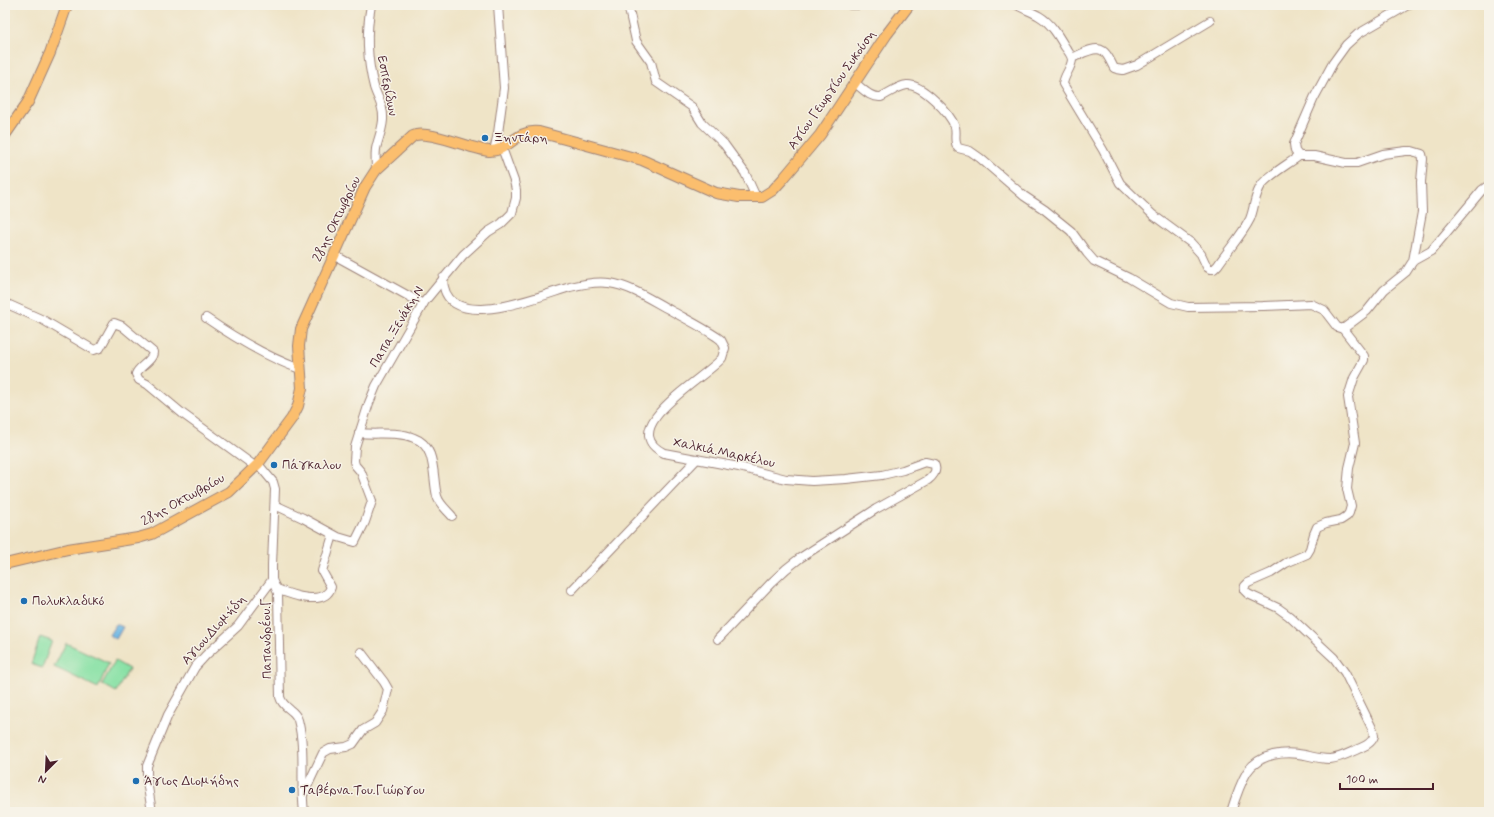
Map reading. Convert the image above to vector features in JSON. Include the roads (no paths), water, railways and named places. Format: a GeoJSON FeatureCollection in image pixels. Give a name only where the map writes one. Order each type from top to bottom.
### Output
{"type":"FeatureCollection","features":[{"type":"Feature","properties":{"kind":"main road"},"geometry":{"type":"LineString","coordinates":[[5,135],[28,102],[50,53],[67,5]]}},
{"type":"Feature","properties":{"kind":"main road","name":"Αγίου Γεωργίου Συκούση"},"geometry":{"type":"LineString","coordinates":[[498,149],[526,132],[539,132],[642,160],[716,193],[739,197],[762,197],[783,179],[820,135],[904,7]]}},
{"type":"Feature","properties":{"kind":"main road"},"geometry":{"type":"LineString","coordinates":[[376,170],[413,136],[420,134],[488,151],[498,149]]}},
{"type":"Feature","properties":{"kind":"main road","name":"28ης Οκτωβρίου"},"geometry":{"type":"LineString","coordinates":[[5,564],[56,552],[152,534],[228,492],[257,466],[277,440],[297,409],[302,388],[299,346],[301,329],[365,187],[376,170]]}},
{"type":"Feature","properties":{"kind":"street","name":"Εσπερίδων"},"geometry":{"type":"LineString","coordinates":[[371,5],[368,25],[369,66],[375,89],[383,110],[376,148],[376,170]]}},
{"type":"Feature","properties":{"kind":"street"},"geometry":{"type":"LineString","coordinates":[[498,5],[504,88],[498,133],[498,149]]}},
{"type":"Feature","properties":{"kind":"street"},"geometry":{"type":"LineString","coordinates":[[628,5],[636,41],[651,62],[656,82],[692,107],[702,123],[724,144],[745,173],[756,197]]}},
{"type":"Feature","properties":{"kind":"street"},"geometry":{"type":"LineString","coordinates":[[850,5],[866,5]]}},
{"type":"Feature","properties":{"kind":"street"},"geometry":{"type":"LineString","coordinates":[[1017,5],[1039,16],[1048,23],[1060,38],[1072,58],[1072,62],[1064,79],[1064,84],[1103,150],[1120,183],[1152,214],[1194,246],[1201,254],[1206,266],[1210,269],[1214,269],[1218,265],[1248,222],[1255,198],[1261,186],[1268,178],[1299,156],[1314,156],[1357,163],[1383,154],[1406,150],[1412,150],[1422,154],[1422,212],[1413,261],[1406,272],[1384,290],[1367,311],[1343,329]]}},
{"type":"Feature","properties":{"kind":"street"},"geometry":{"type":"LineString","coordinates":[[1299,156],[1295,151],[1294,144],[1314,98],[1341,51],[1358,34],[1408,5]]}},
{"type":"Feature","properties":{"kind":"street"},"geometry":{"type":"LineString","coordinates":[[1072,58],[1094,49],[1099,49],[1104,51],[1114,68],[1123,70],[1136,66],[1210,21]]}},
{"type":"Feature","properties":{"kind":"street"},"geometry":{"type":"LineString","coordinates":[[854,83],[870,95],[878,97],[904,85],[914,86],[925,92],[951,120],[955,127],[955,142],[958,148],[970,151],[980,158],[1024,196],[1045,210],[1071,231],[1094,261],[1129,278],[1171,303],[1188,307],[1312,304],[1324,310],[1337,327],[1343,329],[1364,356],[1354,378],[1348,397],[1355,443],[1347,489],[1351,506],[1347,516],[1341,520],[1326,523],[1318,527],[1315,530],[1310,549],[1307,554],[1248,583],[1244,590],[1248,594],[1278,608],[1289,616],[1334,658],[1345,673],[1373,730],[1374,736],[1369,743],[1336,758],[1322,759],[1289,753],[1275,754],[1266,758],[1253,766],[1248,772],[1231,812]]}},
{"type":"Feature","properties":{"kind":"street","name":"Παπα.Ξενάκη.Ν"},"geometry":{"type":"LineString","coordinates":[[333,535],[355,542],[365,522],[372,501],[361,472],[355,464],[355,447],[376,386],[423,304],[443,278],[463,255],[512,213],[515,206],[516,190],[514,181],[498,149]]}},
{"type":"Feature","properties":{"kind":"street"},"geometry":{"type":"LineString","coordinates":[[1413,261],[1431,251],[1482,190],[1489,185]]}},
{"type":"Feature","properties":{"kind":"street"},"geometry":{"type":"LineString","coordinates":[[334,255],[423,304]]}},
{"type":"Feature","properties":{"kind":"street","name":"Χαλκιά.Μαρκέλου"},"geometry":{"type":"LineString","coordinates":[[443,278],[443,285],[448,297],[461,306],[474,310],[485,310],[508,306],[572,287],[596,282],[610,283],[635,291],[717,337],[724,344],[725,348],[722,358],[670,401],[654,420],[648,433],[650,441],[659,451],[670,455],[738,467],[786,479],[812,481],[876,476],[903,470],[925,462],[932,463],[936,466],[935,473],[928,480],[876,509],[800,558],[786,569],[718,639]]}},
{"type":"Feature","properties":{"kind":"street","name":"Παπανδρέου.Γ"},"geometry":{"type":"LineString","coordinates":[[5,303],[43,320],[94,350],[100,348],[114,323],[122,326],[153,352],[152,357],[137,371],[136,374],[139,380],[147,384],[184,414],[257,466],[267,474],[275,486],[272,530],[272,580],[277,589],[280,697],[283,704],[296,715],[298,720],[303,750],[304,812]]}},
{"type":"Feature","properties":{"kind":"street"},"geometry":{"type":"LineString","coordinates":[[206,318],[229,334],[300,369]]}},
{"type":"Feature","properties":{"kind":"street"},"geometry":{"type":"LineString","coordinates":[[359,433],[408,436],[415,438],[428,447],[438,497],[442,505],[452,516]]}},
{"type":"Feature","properties":{"kind":"street"},"geometry":{"type":"LineString","coordinates":[[572,590],[697,459]]}},
{"type":"Feature","properties":{"kind":"street"},"geometry":{"type":"LineString","coordinates":[[274,505],[303,518],[333,535],[322,567],[323,573],[331,587],[328,593],[317,598],[299,596],[277,589]]}},
{"type":"Feature","properties":{"kind":"street","name":"Αγιου.Διομήδη"},"geometry":{"type":"LineString","coordinates":[[152,812],[147,781],[148,766],[168,715],[195,667],[206,654],[238,626],[272,580]]}},
{"type":"Feature","properties":{"kind":"street"},"geometry":{"type":"LineString","coordinates":[[303,796],[324,753],[330,749],[346,747],[353,744],[362,730],[372,725],[383,711],[388,689],[361,652]]}},
{"type":"Feature","properties":{"kind":"water"},"geometry":{"type":"Polygon","coordinates":[[[116,624],[123,627],[116,639],[109,635],[116,624]]]}},
{"type":"Feature","properties":{"kind":"place","name":"Ξηντάρη"},"geometry":{"type":"Point","coordinates":[485,138]}},
{"type":"Feature","properties":{"kind":"place","name":"Πάγκαλου"},"geometry":{"type":"Point","coordinates":[274,465]}},
{"type":"Feature","properties":{"kind":"place","name":"Πολυκλαδικό"},"geometry":{"type":"Point","coordinates":[24,601]}},
{"type":"Feature","properties":{"kind":"place","name":"Άγιος Διομήδης"},"geometry":{"type":"Point","coordinates":[136,781]}},
{"type":"Feature","properties":{"kind":"place","name":"Ταβέρνα.Του.Γιώργου"},"geometry":{"type":"Point","coordinates":[292,790]}}]}
